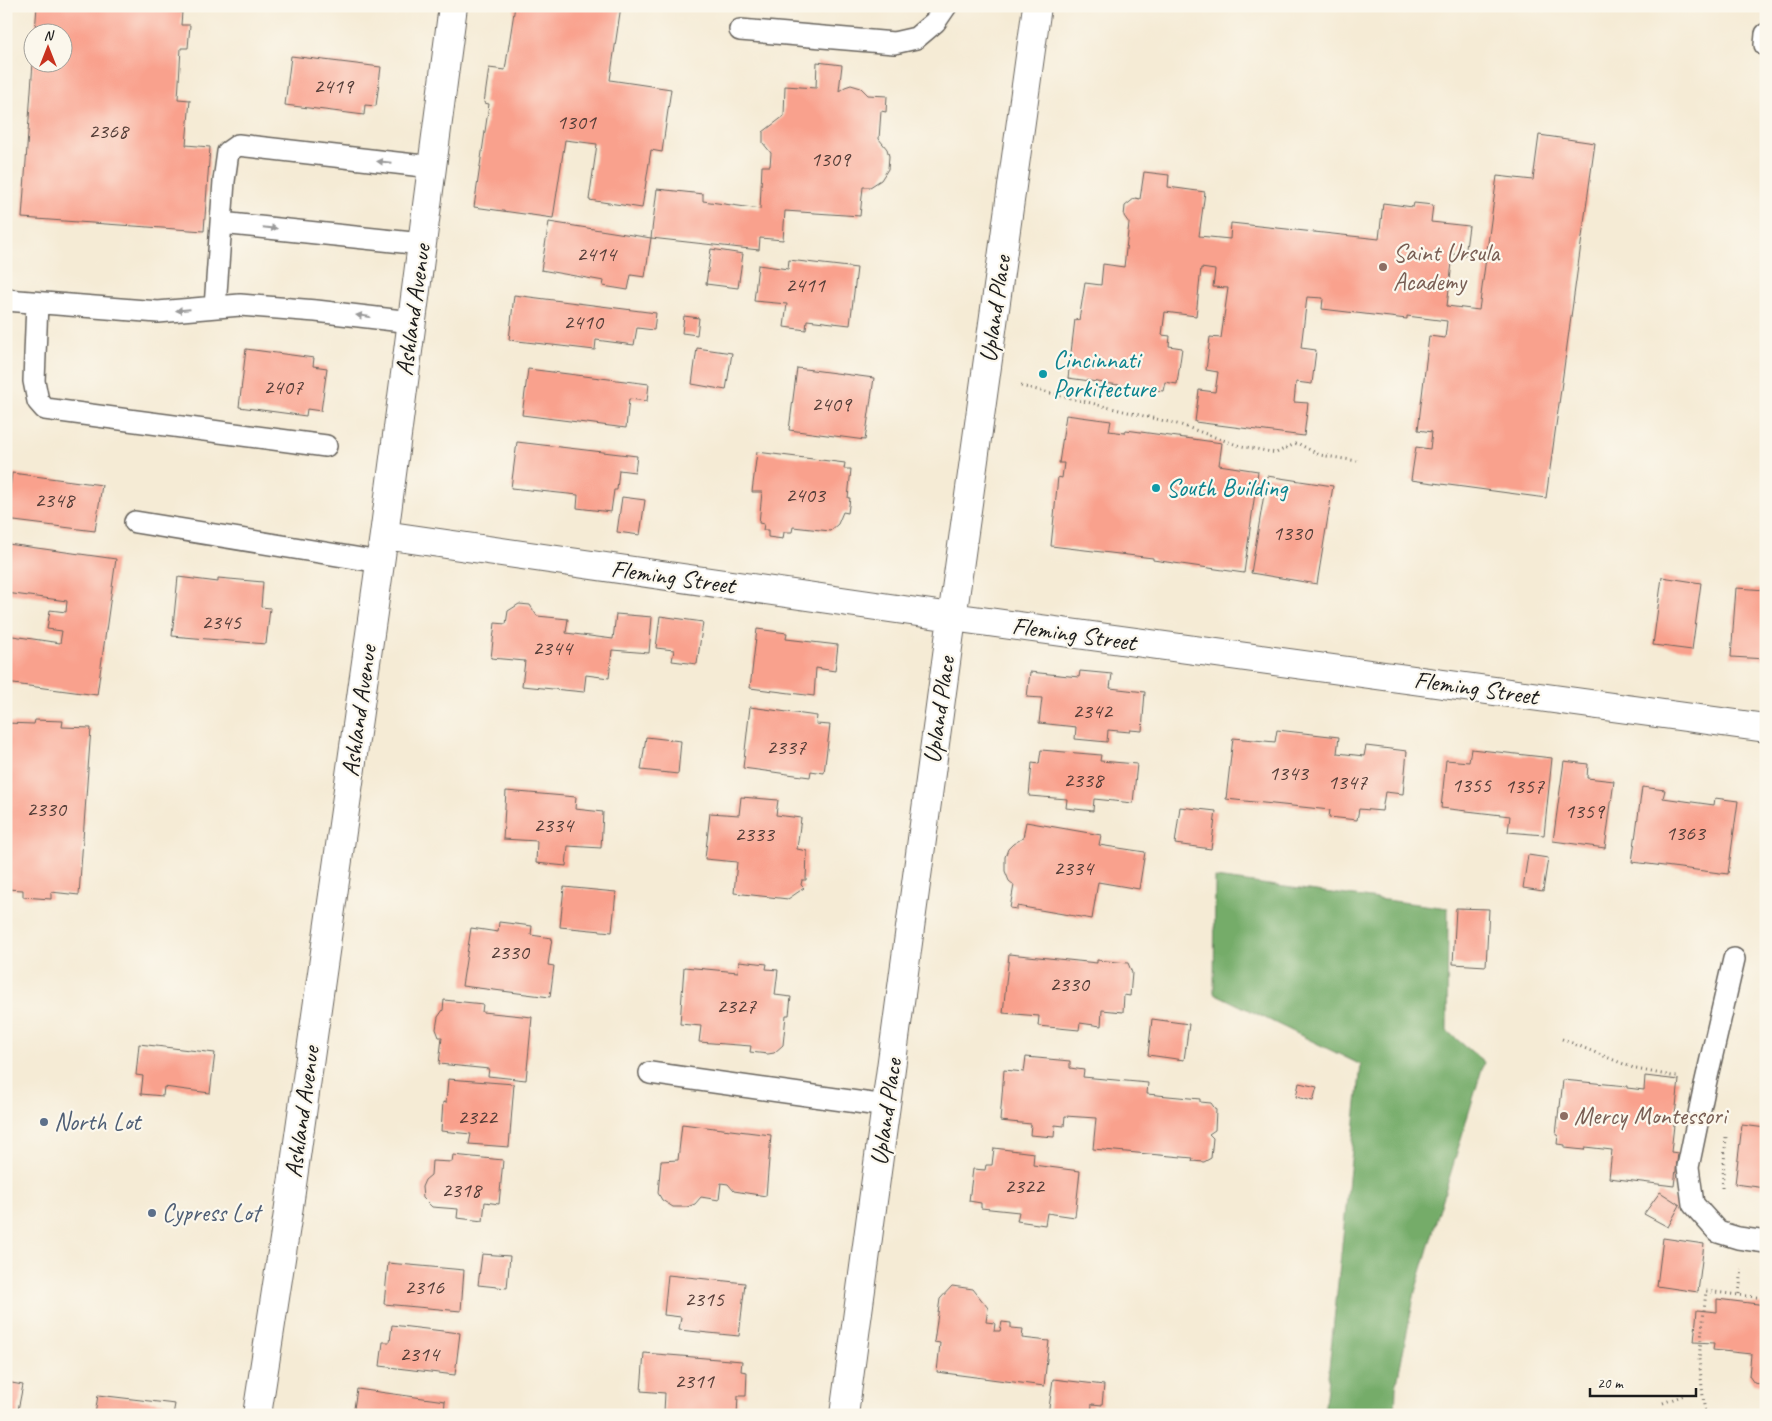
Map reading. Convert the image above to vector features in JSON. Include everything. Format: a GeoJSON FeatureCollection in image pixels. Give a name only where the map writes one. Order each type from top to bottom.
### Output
{"type":"FeatureCollection","features":[{"type":"Feature","properties":{"kind":"street","name":"Ashland Avenue"},"geometry":{"type":"LineString","coordinates":[[257,1415],[288,1213],[384,534],[453,6]]}},
{"type":"Feature","properties":{"kind":"street","name":"Upland Place"},"geometry":{"type":"LineString","coordinates":[[844,1415],[1037,6]]}},
{"type":"Feature","properties":{"kind":"street","name":"Fleming Street"},"geometry":{"type":"LineString","coordinates":[[384,534],[952,617],[1766,728]]}},
{"type":"Feature","properties":{"kind":"lane"},"geometry":{"type":"LineString","coordinates":[[740,30],[894,43],[916,38],[935,22],[946,6]]}},
{"type":"Feature","properties":{"kind":"lane"},"geometry":{"type":"LineString","coordinates":[[215,307],[228,152],[238,145],[432,167]]}},
{"type":"Feature","properties":{"kind":"lane"},"geometry":{"type":"LineString","coordinates":[[221,223],[422,244]]}},
{"type":"Feature","properties":{"kind":"lane"},"geometry":{"type":"LineString","coordinates":[[6,300],[158,312],[240,306],[316,311],[411,322]]}},
{"type":"Feature","properties":{"kind":"lane"},"geometry":{"type":"LineString","coordinates":[[37,302],[34,381],[38,401],[46,409],[326,446]]}},
{"type":"Feature","properties":{"kind":"lane"},"geometry":{"type":"LineString","coordinates":[[135,522],[380,562]]}},
{"type":"Feature","properties":{"kind":"lane"},"geometry":{"type":"LineString","coordinates":[[1734,959],[1688,1167],[1693,1204],[1718,1232],[1738,1238],[1766,1242]]}},
{"type":"Feature","properties":{"kind":"lane"},"geometry":{"type":"LineString","coordinates":[[650,1073],[886,1106]]}},
{"type":"Feature","properties":{"kind":"path"},"geometry":{"type":"LineString","coordinates":[[1021,386],[1181,425],[1236,445],[1276,453],[1297,443],[1320,455],[1357,461]]}},
{"type":"Feature","properties":{"kind":"path"},"geometry":{"type":"LineString","coordinates":[[1562,1039],[1636,1068],[1685,1078],[1705,1085]]}},
{"type":"Feature","properties":{"kind":"path"},"geometry":{"type":"LineString","coordinates":[[1718,1232],[1727,1130]]}},
{"type":"Feature","properties":{"kind":"path"},"geometry":{"type":"LineString","coordinates":[[1739,1294],[1742,1269]]}},
{"type":"Feature","properties":{"kind":"path"},"geometry":{"type":"LineString","coordinates":[[1705,1415],[1699,1359],[1706,1290],[1764,1298],[1766,1296]]}},
{"type":"Feature","properties":{"kind":"path"},"geometry":{"type":"LineString","coordinates":[[1663,1403],[1684,1394]]}},
{"type":"Feature","properties":{"kind":"green space"},"geometry":{"type":"Polygon","coordinates":[[[1215,878],[1448,908],[1447,1031],[1484,1062],[1415,1292],[1396,1387],[1395,1415],[1324,1415],[1361,1065],[1214,993],[1215,878]]]}},
{"type":"Feature","properties":{"kind":"building"},"geometry":{"type":"Polygon","coordinates":[[[37,6],[107,6],[182,12],[181,25],[190,25],[188,48],[181,48],[178,99],[190,100],[186,145],[210,147],[204,231],[22,218],[32,72],[72,72],[72,22],[36,22],[37,6]]]}},
{"type":"Feature","properties":{"kind":"building"},"geometry":{"type":"Polygon","coordinates":[[[515,6],[621,6],[610,80],[671,89],[662,152],[651,150],[642,208],[589,200],[597,144],[565,140],[553,218],[474,207],[489,104],[484,103],[489,68],[505,70],[515,6]]]}},
{"type":"Feature","properties":{"kind":"building"},"geometry":{"type":"Polygon","coordinates":[[[291,56],[381,67],[376,106],[365,105],[364,115],[285,105],[291,56]]]}},
{"type":"Feature","properties":{"kind":"building"},"geometry":{"type":"Polygon","coordinates":[[[817,62],[842,65],[839,91],[851,85],[861,88],[868,95],[887,96],[886,112],[881,111],[879,139],[887,149],[889,156],[888,169],[881,180],[870,187],[863,187],[860,216],[785,211],[783,240],[760,238],[759,250],[651,238],[657,189],[703,194],[703,201],[760,209],[762,166],[770,166],[771,153],[763,143],[763,132],[784,116],[785,86],[816,88],[817,62]]]}},
{"type":"Feature","properties":{"kind":"building"},"geometry":{"type":"Polygon","coordinates":[[[1539,135],[1595,143],[1546,498],[1411,480],[1416,447],[1430,449],[1432,432],[1418,430],[1429,336],[1445,338],[1447,321],[1407,316],[1407,319],[1322,309],[1323,298],[1307,297],[1301,348],[1316,350],[1312,384],[1296,382],[1294,402],[1308,403],[1304,436],[1195,422],[1199,390],[1215,392],[1218,372],[1206,370],[1210,337],[1221,338],[1228,288],[1213,287],[1215,270],[1201,268],[1196,316],[1165,312],[1162,335],[1170,336],[1169,346],[1182,348],[1177,384],[1165,382],[1163,391],[1068,378],[1075,319],[1079,320],[1085,283],[1101,285],[1103,264],[1124,267],[1129,223],[1124,216],[1125,206],[1135,198],[1140,199],[1144,172],[1169,175],[1168,187],[1205,192],[1199,236],[1230,239],[1231,223],[1379,239],[1383,203],[1413,207],[1414,203],[1433,205],[1431,222],[1469,226],[1465,256],[1453,254],[1447,306],[1479,310],[1497,176],[1533,180],[1539,135]]]}},
{"type":"Feature","properties":{"kind":"building"},"geometry":{"type":"Polygon","coordinates":[[[549,222],[651,238],[645,277],[631,275],[628,290],[603,286],[604,281],[541,270],[549,222]]]}},
{"type":"Feature","properties":{"kind":"building"},"geometry":{"type":"Polygon","coordinates":[[[711,249],[743,254],[738,288],[706,284],[711,249]]]}},
{"type":"Feature","properties":{"kind":"building"},"geometry":{"type":"Polygon","coordinates":[[[789,260],[857,268],[850,325],[807,320],[806,330],[784,327],[787,304],[754,301],[758,265],[788,269],[789,260]]]}},
{"type":"Feature","properties":{"kind":"building"},"geometry":{"type":"Polygon","coordinates":[[[514,295],[656,313],[654,330],[637,328],[634,345],[596,340],[595,350],[509,340],[514,295]]]}},
{"type":"Feature","properties":{"kind":"building"},"geometry":{"type":"Polygon","coordinates":[[[684,316],[699,318],[697,335],[682,333],[684,316]]]}},
{"type":"Feature","properties":{"kind":"building"},"geometry":{"type":"Polygon","coordinates":[[[697,348],[732,353],[726,390],[692,384],[697,348]]]}},
{"type":"Feature","properties":{"kind":"building"},"geometry":{"type":"Polygon","coordinates":[[[246,349],[314,358],[313,366],[327,368],[321,411],[307,409],[306,416],[239,407],[246,349]]]}},
{"type":"Feature","properties":{"kind":"building"},"geometry":{"type":"Polygon","coordinates":[[[797,368],[874,378],[865,440],[789,430],[797,368]]]}},
{"type":"Feature","properties":{"kind":"building"},"geometry":{"type":"Polygon","coordinates":[[[528,369],[649,384],[647,401],[629,399],[626,428],[522,415],[528,369]]]}},
{"type":"Feature","properties":{"kind":"building","name":"South Building"},"geometry":{"type":"Polygon","coordinates":[[[1066,415],[1111,421],[1109,431],[1125,433],[1126,430],[1222,443],[1219,465],[1258,471],[1244,573],[1153,560],[1153,558],[1051,546],[1058,477],[1062,478],[1064,463],[1059,463],[1066,415]]]}},
{"type":"Feature","properties":{"kind":"building"},"geometry":{"type":"Polygon","coordinates":[[[517,442],[637,456],[635,472],[619,470],[617,490],[614,490],[611,512],[577,508],[578,495],[511,488],[517,442]]]}},
{"type":"Feature","properties":{"kind":"building"},"geometry":{"type":"Polygon","coordinates":[[[757,452],[845,463],[844,469],[851,469],[848,513],[843,512],[838,524],[830,531],[793,527],[792,532],[784,532],[783,539],[768,537],[768,530],[763,530],[764,524],[759,523],[762,492],[752,492],[757,452]]]}},
{"type":"Feature","properties":{"kind":"building"},"geometry":{"type":"Polygon","coordinates":[[[12,473],[102,485],[95,531],[6,520],[12,473]]]}},
{"type":"Feature","properties":{"kind":"building"},"geometry":{"type":"Polygon","coordinates":[[[1267,476],[1333,486],[1317,584],[1251,573],[1267,476]]]}},
{"type":"Feature","properties":{"kind":"building"},"geometry":{"type":"Polygon","coordinates":[[[622,497],[645,500],[640,535],[617,532],[622,497]]]}},
{"type":"Feature","properties":{"kind":"building"},"geometry":{"type":"Polygon","coordinates":[[[8,544],[116,559],[97,695],[6,683],[6,635],[60,643],[62,631],[47,629],[50,610],[66,612],[67,601],[6,593],[8,544]]]}},
{"type":"Feature","properties":{"kind":"building"},"geometry":{"type":"Polygon","coordinates":[[[178,577],[218,582],[218,578],[263,582],[261,607],[270,608],[266,644],[172,636],[178,577]]]}},
{"type":"Feature","properties":{"kind":"building"},"geometry":{"type":"Polygon","coordinates":[[[1662,577],[1701,583],[1692,650],[1653,645],[1662,577]]]}},
{"type":"Feature","properties":{"kind":"building"},"geometry":{"type":"Polygon","coordinates":[[[1736,588],[1766,590],[1766,659],[1731,657],[1736,588]]]}},
{"type":"Feature","properties":{"kind":"building"},"geometry":{"type":"Polygon","coordinates":[[[519,604],[530,605],[537,616],[568,619],[566,633],[613,639],[616,614],[652,617],[649,653],[612,650],[609,678],[586,675],[584,692],[522,686],[525,661],[491,658],[495,623],[506,624],[508,611],[519,604]]]}},
{"type":"Feature","properties":{"kind":"building"},"geometry":{"type":"Polygon","coordinates":[[[660,616],[703,622],[697,664],[672,661],[674,650],[656,648],[660,616]]]}},
{"type":"Feature","properties":{"kind":"building"},"geometry":{"type":"Polygon","coordinates":[[[757,629],[787,633],[786,639],[838,645],[835,671],[816,668],[814,696],[750,688],[757,629]]]}},
{"type":"Feature","properties":{"kind":"building"},"geometry":{"type":"Polygon","coordinates":[[[1080,671],[1112,674],[1110,688],[1145,692],[1142,731],[1108,730],[1107,742],[1075,739],[1076,727],[1039,723],[1042,698],[1027,697],[1030,672],[1079,677],[1080,671]]]}},
{"type":"Feature","properties":{"kind":"building"},"geometry":{"type":"Polygon","coordinates":[[[750,707],[817,716],[816,724],[830,725],[824,773],[811,771],[810,777],[743,768],[750,707]]]}},
{"type":"Feature","properties":{"kind":"building"},"geometry":{"type":"Polygon","coordinates":[[[35,720],[63,721],[62,727],[91,728],[79,895],[51,892],[51,899],[23,897],[23,890],[6,889],[6,723],[34,724],[35,720]]]}},
{"type":"Feature","properties":{"kind":"building"},"geometry":{"type":"Polygon","coordinates":[[[1277,730],[1339,737],[1337,753],[1364,756],[1366,746],[1407,751],[1403,794],[1385,792],[1382,811],[1359,809],[1357,820],[1329,817],[1330,810],[1226,799],[1233,738],[1275,742],[1277,730]]]}},
{"type":"Feature","properties":{"kind":"building"},"geometry":{"type":"Polygon","coordinates":[[[646,737],[681,741],[678,774],[641,770],[646,737]]]}},
{"type":"Feature","properties":{"kind":"building"},"geometry":{"type":"Polygon","coordinates":[[[1471,749],[1552,758],[1544,835],[1508,832],[1510,816],[1441,808],[1446,760],[1469,762],[1471,749]]]}},
{"type":"Feature","properties":{"kind":"building"},"geometry":{"type":"Polygon","coordinates":[[[1041,750],[1101,755],[1100,761],[1137,764],[1133,803],[1094,799],[1093,811],[1066,808],[1067,799],[1029,796],[1032,763],[1039,764],[1041,750]]]}},
{"type":"Feature","properties":{"kind":"building"},"geometry":{"type":"Polygon","coordinates":[[[1564,761],[1588,764],[1587,778],[1614,781],[1605,848],[1553,841],[1564,761]]]}},
{"type":"Feature","properties":{"kind":"building"},"geometry":{"type":"Polygon","coordinates":[[[1642,787],[1665,790],[1663,798],[1714,805],[1715,798],[1738,801],[1728,874],[1632,862],[1642,787]]]}},
{"type":"Feature","properties":{"kind":"building"},"geometry":{"type":"Polygon","coordinates":[[[506,791],[576,797],[575,809],[603,812],[601,848],[568,846],[566,866],[536,863],[537,841],[503,839],[506,791]]]}},
{"type":"Feature","properties":{"kind":"building"},"geometry":{"type":"Polygon","coordinates":[[[741,797],[778,800],[776,815],[801,818],[797,849],[807,851],[806,880],[802,880],[801,885],[804,888],[788,899],[734,893],[737,862],[705,859],[710,813],[739,815],[741,797]]]}},
{"type":"Feature","properties":{"kind":"building"},"geometry":{"type":"Polygon","coordinates":[[[1180,807],[1216,811],[1211,849],[1175,844],[1180,807]]]}},
{"type":"Feature","properties":{"kind":"building"},"geometry":{"type":"Polygon","coordinates":[[[1026,822],[1101,835],[1099,845],[1145,852],[1139,889],[1098,882],[1092,919],[1017,906],[1017,909],[1010,908],[1014,885],[1009,881],[1005,871],[1005,857],[1008,849],[1023,838],[1026,822]]]}},
{"type":"Feature","properties":{"kind":"building"},"geometry":{"type":"Polygon","coordinates":[[[1528,855],[1548,858],[1543,891],[1523,888],[1528,855]]]}},
{"type":"Feature","properties":{"kind":"building"},"geometry":{"type":"Polygon","coordinates":[[[564,887],[616,892],[612,932],[560,927],[564,887]]]}},
{"type":"Feature","properties":{"kind":"building"},"geometry":{"type":"Polygon","coordinates":[[[1456,908],[1489,909],[1486,966],[1453,964],[1456,908]]]}},
{"type":"Feature","properties":{"kind":"building"},"geometry":{"type":"Polygon","coordinates":[[[499,922],[532,926],[531,935],[552,938],[548,965],[554,966],[550,997],[462,986],[471,928],[498,932],[499,922]]]}},
{"type":"Feature","properties":{"kind":"building"},"geometry":{"type":"Polygon","coordinates":[[[1009,954],[1097,963],[1097,960],[1128,963],[1132,973],[1130,996],[1124,995],[1123,1012],[1102,1010],[1101,1026],[1080,1023],[1079,1030],[1038,1026],[1039,1016],[1003,1013],[1009,954]]]}},
{"type":"Feature","properties":{"kind":"building"},"geometry":{"type":"Polygon","coordinates":[[[739,961],[767,964],[766,969],[778,970],[775,995],[791,997],[789,1015],[786,1015],[783,1045],[774,1053],[750,1052],[751,1046],[699,1042],[701,1026],[680,1024],[684,967],[738,972],[739,961]]]}},
{"type":"Feature","properties":{"kind":"building"},"geometry":{"type":"Polygon","coordinates":[[[444,1000],[483,1004],[482,1012],[532,1017],[526,1080],[488,1076],[489,1069],[439,1064],[442,1037],[439,1037],[436,1029],[438,1017],[443,1010],[444,1000]]]}},
{"type":"Feature","properties":{"kind":"building"},"geometry":{"type":"Polygon","coordinates":[[[1152,1019],[1189,1024],[1184,1060],[1148,1055],[1152,1019]]]}},
{"type":"Feature","properties":{"kind":"building"},"geometry":{"type":"Polygon","coordinates":[[[139,1044],[215,1053],[210,1093],[164,1087],[163,1096],[141,1094],[143,1076],[136,1075],[139,1044]]]}},
{"type":"Feature","properties":{"kind":"building"},"geometry":{"type":"Polygon","coordinates":[[[1026,1057],[1070,1061],[1070,1068],[1084,1070],[1083,1077],[1148,1083],[1147,1094],[1200,1099],[1200,1102],[1211,1103],[1216,1110],[1215,1130],[1209,1134],[1213,1138],[1211,1158],[1204,1162],[1192,1161],[1193,1158],[1093,1149],[1096,1118],[1065,1116],[1064,1126],[1055,1125],[1054,1137],[1030,1135],[1031,1124],[1000,1121],[1004,1070],[1024,1072],[1026,1057]]]}},
{"type":"Feature","properties":{"kind":"building"},"geometry":{"type":"Polygon","coordinates":[[[1645,1076],[1679,1080],[1671,1152],[1678,1153],[1674,1186],[1609,1178],[1612,1150],[1585,1147],[1584,1150],[1565,1148],[1565,1145],[1557,1144],[1558,1135],[1556,1135],[1563,1080],[1627,1086],[1627,1088],[1644,1090],[1645,1076]]]}},
{"type":"Feature","properties":{"kind":"building"},"geometry":{"type":"Polygon","coordinates":[[[448,1079],[514,1084],[509,1147],[469,1144],[471,1134],[441,1131],[443,1102],[446,1103],[448,1079]]]}},
{"type":"Feature","properties":{"kind":"building"},"geometry":{"type":"Polygon","coordinates":[[[1299,1083],[1317,1087],[1313,1101],[1296,1097],[1299,1083]]]}},
{"type":"Feature","properties":{"kind":"building"},"geometry":{"type":"Polygon","coordinates":[[[682,1124],[771,1135],[766,1196],[734,1191],[728,1184],[721,1183],[719,1200],[701,1197],[695,1204],[687,1207],[673,1207],[662,1200],[658,1193],[661,1161],[678,1160],[682,1124]]]}},
{"type":"Feature","properties":{"kind":"building"},"geometry":{"type":"Polygon","coordinates":[[[1742,1125],[1766,1128],[1766,1188],[1735,1184],[1742,1125]]]}},
{"type":"Feature","properties":{"kind":"building"},"geometry":{"type":"Polygon","coordinates":[[[994,1148],[1034,1153],[1033,1165],[1080,1171],[1075,1217],[1047,1213],[1045,1225],[1017,1221],[1019,1212],[981,1208],[981,1203],[969,1201],[973,1169],[985,1170],[986,1165],[992,1165],[994,1148]]]}},
{"type":"Feature","properties":{"kind":"building"},"geometry":{"type":"Polygon","coordinates":[[[453,1155],[503,1160],[499,1204],[485,1202],[483,1221],[457,1218],[458,1209],[432,1207],[423,1198],[422,1187],[425,1180],[431,1175],[432,1161],[452,1162],[453,1155]]]}},
{"type":"Feature","properties":{"kind":"building"},"geometry":{"type":"Polygon","coordinates":[[[1660,1192],[1680,1205],[1668,1227],[1644,1214],[1660,1192]]]}},
{"type":"Feature","properties":{"kind":"building"},"geometry":{"type":"Polygon","coordinates":[[[1663,1238],[1704,1244],[1698,1292],[1657,1286],[1663,1238]]]}},
{"type":"Feature","properties":{"kind":"building"},"geometry":{"type":"Polygon","coordinates":[[[482,1254],[510,1256],[507,1288],[478,1285],[482,1254]]]}},
{"type":"Feature","properties":{"kind":"building"},"geometry":{"type":"Polygon","coordinates":[[[388,1263],[464,1270],[461,1311],[384,1304],[388,1263]]]}},
{"type":"Feature","properties":{"kind":"building"},"geometry":{"type":"Polygon","coordinates":[[[668,1275],[745,1283],[739,1336],[679,1330],[681,1317],[664,1315],[668,1275]]]}},
{"type":"Feature","properties":{"kind":"building"},"geometry":{"type":"Polygon","coordinates":[[[952,1286],[973,1289],[988,1308],[986,1322],[995,1323],[994,1331],[1000,1331],[1002,1322],[1011,1323],[1011,1328],[1023,1329],[1022,1338],[1049,1341],[1044,1386],[937,1372],[940,1343],[934,1342],[940,1299],[952,1286]]]}},
{"type":"Feature","properties":{"kind":"building"},"geometry":{"type":"Polygon","coordinates":[[[1717,1299],[1766,1305],[1766,1385],[1754,1383],[1749,1376],[1751,1354],[1713,1350],[1714,1343],[1694,1342],[1697,1310],[1717,1312],[1717,1299]]]}},
{"type":"Feature","properties":{"kind":"building"},"geometry":{"type":"Polygon","coordinates":[[[392,1325],[460,1333],[455,1375],[380,1366],[383,1342],[390,1342],[392,1325]]]}},
{"type":"Feature","properties":{"kind":"building"},"geometry":{"type":"Polygon","coordinates":[[[644,1353],[742,1361],[741,1371],[747,1372],[746,1396],[738,1396],[737,1415],[664,1412],[665,1393],[641,1391],[644,1353]]]}},
{"type":"Feature","properties":{"kind":"building"},"geometry":{"type":"Polygon","coordinates":[[[1053,1379],[1104,1385],[1102,1405],[1092,1404],[1091,1415],[1048,1415],[1053,1379]]]}},
{"type":"Feature","properties":{"kind":"building"},"geometry":{"type":"Polygon","coordinates":[[[6,1382],[23,1385],[17,1415],[6,1415],[6,1382]]]}},
{"type":"Feature","properties":{"kind":"building"},"geometry":{"type":"Polygon","coordinates":[[[357,1389],[445,1401],[444,1415],[353,1415],[357,1389]]]}},
{"type":"Feature","properties":{"kind":"building"},"geometry":{"type":"Polygon","coordinates":[[[98,1395],[175,1404],[173,1415],[95,1415],[98,1395]]]}},
{"type":"Feature","properties":{"kind":"place","name":"Saint Ursula Academy"},"geometry":{"type":"Point","coordinates":[1383,267]}},
{"type":"Feature","properties":{"kind":"place","name":"Cincinnati Porkitecture"},"geometry":{"type":"Point","coordinates":[1043,374]}},
{"type":"Feature","properties":{"kind":"place","name":"South Building"},"geometry":{"type":"Point","coordinates":[1156,488]}},
{"type":"Feature","properties":{"kind":"place","name":"Mercy Montessori"},"geometry":{"type":"Point","coordinates":[1564,1116]}},
{"type":"Feature","properties":{"kind":"place","name":"North Lot"},"geometry":{"type":"Point","coordinates":[44,1122]}},
{"type":"Feature","properties":{"kind":"place","name":"Cypress Lot"},"geometry":{"type":"Point","coordinates":[152,1213]}}]}
